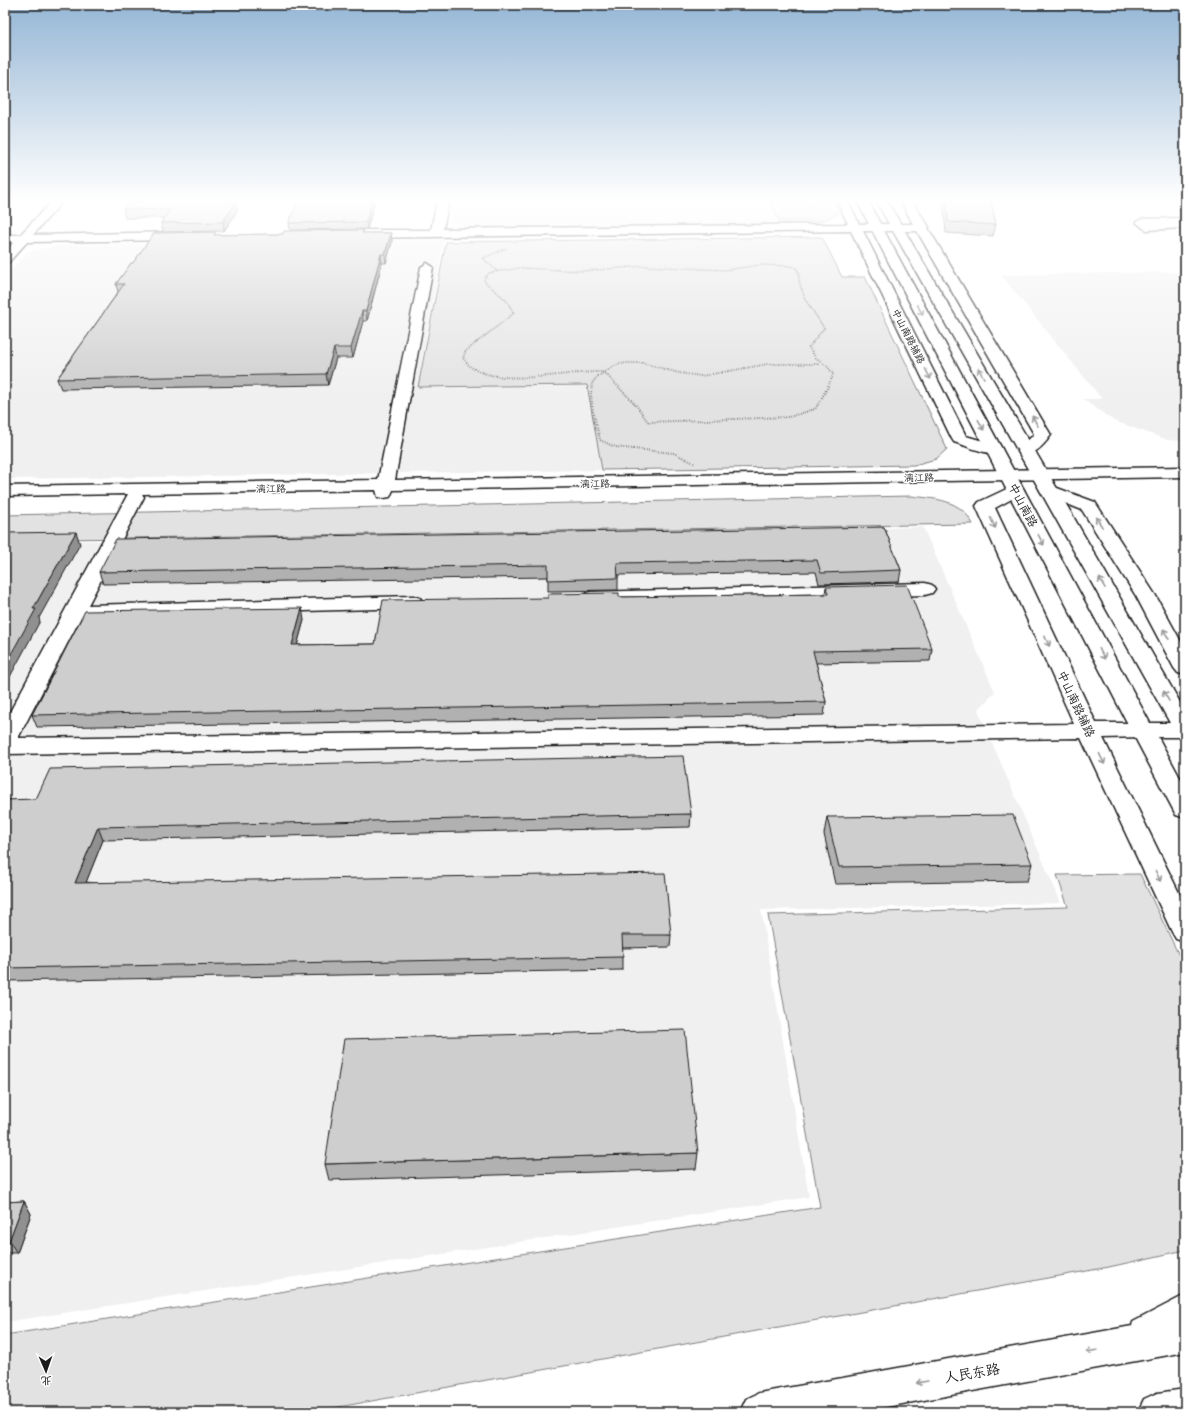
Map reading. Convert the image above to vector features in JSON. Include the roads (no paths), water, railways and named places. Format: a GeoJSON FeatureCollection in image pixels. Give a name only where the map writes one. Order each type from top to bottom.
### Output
{"type":"FeatureCollection","features":[{"type":"Feature","properties":{"kind":"street"},"geometry":{"type":"LineString","coordinates":[[384,490],[427,267]]}},
{"type":"Feature","properties":{"kind":"street","name":"中山南路辅路"},"geometry":{"type":"LineString","coordinates":[[875,267],[960,439],[994,449]]}},
{"type":"Feature","properties":{"kind":"street","name":"中山南路"},"geometry":{"type":"LineString","coordinates":[[896,267],[1185,809]]}},
{"type":"Feature","properties":{"kind":"street"},"geometry":{"type":"LineString","coordinates":[[5,746],[1088,730],[1185,730],[1045,484],[919,267]]}},
{"type":"Feature","properties":{"kind":"street"},"geometry":{"type":"LineString","coordinates":[[945,267],[1043,435],[1026,451]]}},
{"type":"Feature","properties":{"kind":"street","name":"漓江路"},"geometry":{"type":"LineString","coordinates":[[1045,484],[1185,472]]}},
{"type":"Feature","properties":{"kind":"street","name":"漓江路"},"geometry":{"type":"LineString","coordinates":[[5,499],[134,497],[716,481],[1012,484]]}},
{"type":"Feature","properties":{"kind":"street","name":"漓江路"},"geometry":{"type":"LineString","coordinates":[[5,492],[384,490],[1185,482]]}},
{"type":"Feature","properties":{"kind":"street","name":"中山南路辅路"},"geometry":{"type":"LineString","coordinates":[[1012,484],[985,506],[1088,730],[1185,932]]}},
{"type":"Feature","properties":{"kind":"street"},"geometry":{"type":"LineString","coordinates":[[1045,484],[1089,506],[1146,596],[1185,668]]}},
{"type":"Feature","properties":{"kind":"street"},"geometry":{"type":"LineString","coordinates":[[5,742],[134,497]]}},
{"type":"Feature","properties":{"kind":"street"},"geometry":{"type":"LineString","coordinates":[[576,598],[925,590]]}},
{"type":"Feature","properties":{"kind":"street"},"geometry":{"type":"LineString","coordinates":[[74,610],[432,602]]}},
{"type":"Feature","properties":{"kind":"street"},"geometry":{"type":"LineString","coordinates":[[1132,1343],[1185,1312]]}},
{"type":"Feature","properties":{"kind":"street","name":"人民东路"},"geometry":{"type":"LineString","coordinates":[[759,1412],[1185,1334]]}},
{"type":"Feature","properties":{"kind":"street"},"geometry":{"type":"LineString","coordinates":[[1157,1412],[1185,1407]]}}]}
